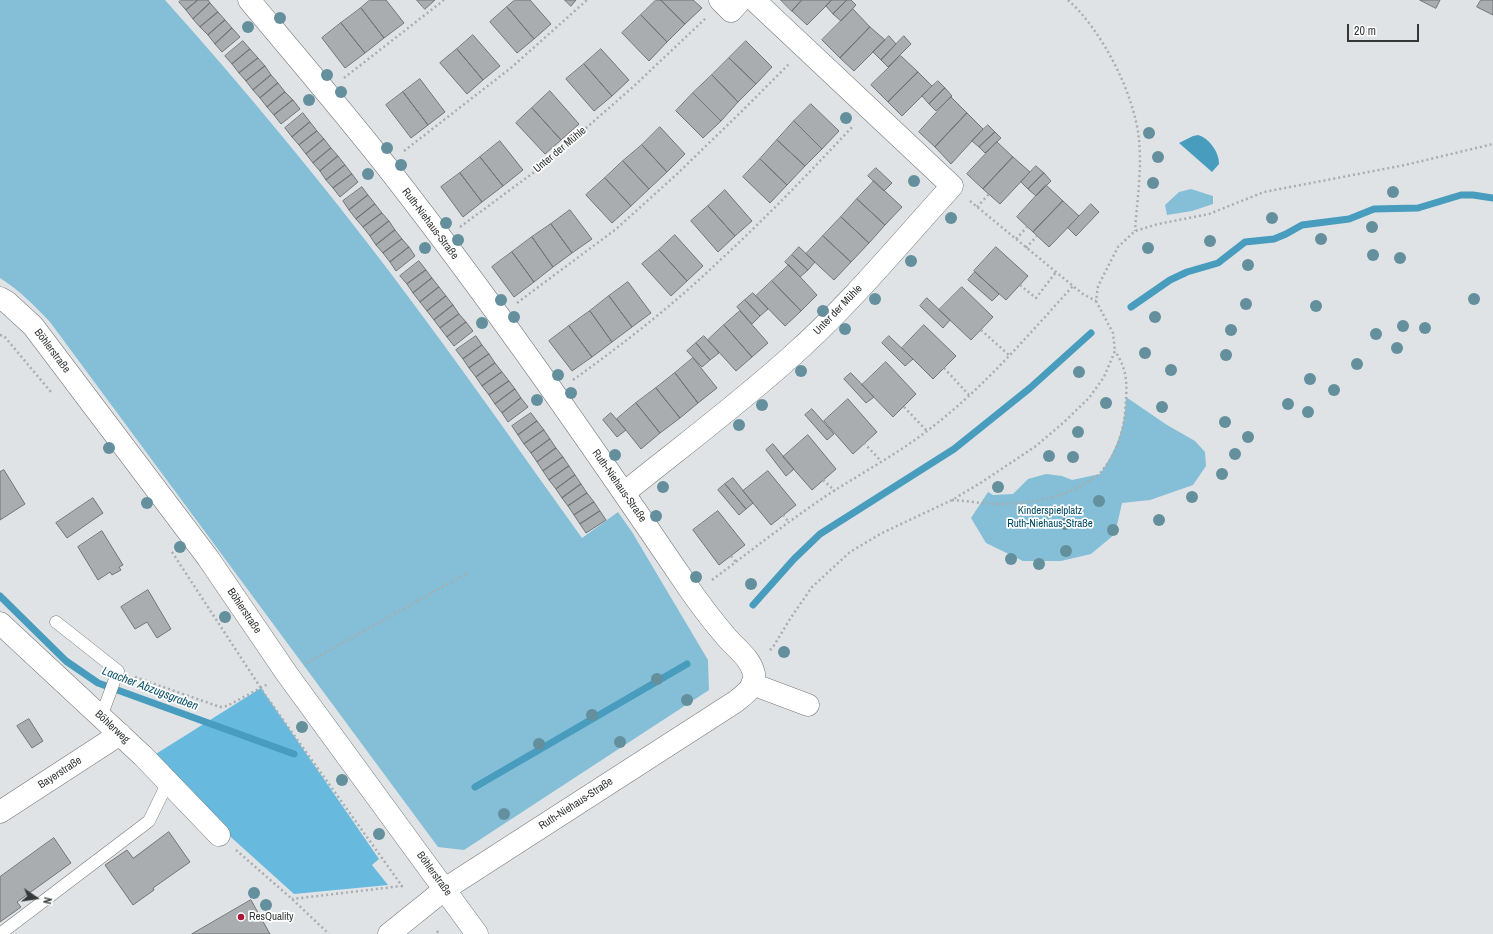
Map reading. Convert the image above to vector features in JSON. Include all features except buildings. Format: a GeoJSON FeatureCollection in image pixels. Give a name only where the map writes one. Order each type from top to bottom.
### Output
{"type":"FeatureCollection","features":[{"type":"Feature","properties":{"kind":"street","name":"Ruth-Niehaus-Straße"},"geometry":{"type":"LineString","coordinates":[[248,0],[386,165],[499,316],[555,393],[693,594],[730,641],[744,654],[751,674],[749,691],[735,702],[446,889],[389,934]]}},
{"type":"Feature","properties":{"kind":"street"},"geometry":{"type":"LineString","coordinates":[[754,0],[952,186]]}},
{"type":"Feature","properties":{"kind":"street","name":"Unter der Mühle"},"geometry":{"type":"LineString","coordinates":[[624,493],[728,410],[794,354],[832,317],[952,186]]}},
{"type":"Feature","properties":{"kind":"street","name":"Böhlerstraße"},"geometry":{"type":"LineString","coordinates":[[0,298],[7,302],[33,326],[208,558],[287,674],[446,889],[477,934]]}},
{"type":"Feature","properties":{"kind":"street","name":"Böhlerweg"},"geometry":{"type":"LineString","coordinates":[[0,623],[105,708],[120,734],[219,835]]}},
{"type":"Feature","properties":{"kind":"street"},"geometry":{"type":"LineString","coordinates":[[751,674],[808,705]]}},
{"type":"Feature","properties":{"kind":"street","name":"Bayerstraße"},"geometry":{"type":"LineString","coordinates":[[0,812],[120,734]]}},
{"type":"Feature","properties":{"kind":"lane"},"geometry":{"type":"LineString","coordinates":[[56,622],[116,675],[105,708]]}},
{"type":"Feature","properties":{"kind":"lane"},"geometry":{"type":"LineString","coordinates":[[0,934],[149,821],[168,782]]}},
{"type":"Feature","properties":{"kind":"path"},"geometry":{"type":"LineString","coordinates":[[326,92],[444,0]]}},
{"type":"Feature","properties":{"kind":"path"},"geometry":{"type":"LineString","coordinates":[[386,165],[512,67],[587,0]]}},
{"type":"Feature","properties":{"kind":"path"},"geometry":{"type":"LineString","coordinates":[[1068,0],[1093,27],[1113,60],[1130,100],[1139,139],[1140,170],[1135,231]]}},
{"type":"Feature","properties":{"kind":"path","name":"Unter der Mühle"},"geometry":{"type":"LineString","coordinates":[[442,240],[545,164],[728,1]]}},
{"type":"Feature","properties":{"kind":"path"},"geometry":{"type":"LineString","coordinates":[[499,316],[616,229],[709,143],[805,48]]}},
{"type":"Feature","properties":{"kind":"path"},"geometry":{"type":"LineString","coordinates":[[555,393],[663,311],[717,264],[765,218],[869,109]]}},
{"type":"Feature","properties":{"kind":"path"},"geometry":{"type":"LineString","coordinates":[[1096,301],[1098,286],[1118,247],[1135,231],[1158,224],[1209,214],[1264,192],[1405,165],[1493,144]]}},
{"type":"Feature","properties":{"kind":"path"},"geometry":{"type":"LineString","coordinates":[[751,674],[773,647],[812,587],[850,552],[882,533],[952,500],[1036,446],[1089,398],[1104,377],[1114,351],[1113,333],[1096,301],[1083,294],[952,186]]}},
{"type":"Feature","properties":{"kind":"path"},"geometry":{"type":"LineString","coordinates":[[977,207],[989,194]]}},
{"type":"Feature","properties":{"kind":"path"},"geometry":{"type":"LineString","coordinates":[[1016,239],[1027,227]]}},
{"type":"Feature","properties":{"kind":"path"},"geometry":{"type":"LineString","coordinates":[[1026,248],[1038,236]]}},
{"type":"Feature","properties":{"kind":"path"},"geometry":{"type":"LineString","coordinates":[[1020,285],[1036,298],[1056,272]]}},
{"type":"Feature","properties":{"kind":"path"},"geometry":{"type":"LineString","coordinates":[[693,594],[789,522],[927,431],[970,396],[1010,356],[1073,286]]}},
{"type":"Feature","properties":{"kind":"path"},"geometry":{"type":"LineString","coordinates":[[981,330],[1010,356]]}},
{"type":"Feature","properties":{"kind":"path"},"geometry":{"type":"LineString","coordinates":[[0,335],[4,336],[54,395]]}},
{"type":"Feature","properties":{"kind":"path"},"geometry":{"type":"LineString","coordinates":[[952,500],[1000,504],[1030,502],[1054,498],[1077,490],[1100,474],[1118,445],[1124,422],[1126,373],[1122,361],[1114,351]]}},
{"type":"Feature","properties":{"kind":"path"},"geometry":{"type":"LineString","coordinates":[[944,368],[970,396]]}},
{"type":"Feature","properties":{"kind":"path"},"geometry":{"type":"LineString","coordinates":[[904,407],[927,431]]}},
{"type":"Feature","properties":{"kind":"path"},"geometry":{"type":"LineString","coordinates":[[864,444],[881,461]]}},
{"type":"Feature","properties":{"kind":"path"},"geometry":{"type":"LineString","coordinates":[[823,480],[835,491]]}},
{"type":"Feature","properties":{"kind":"path"},"geometry":{"type":"LineString","coordinates":[[783,515],[789,522]]}},
{"type":"Feature","properties":{"kind":"path"},"geometry":{"type":"LineString","coordinates":[[170,550],[261,688],[402,886],[292,898]]}},
{"type":"Feature","properties":{"kind":"path"},"geometry":{"type":"LineString","coordinates":[[731,556],[736,562]]}},
{"type":"Feature","properties":{"kind":"path"},"geometry":{"type":"LineString","coordinates":[[116,675],[220,707],[227,706],[469,572]]}},
{"type":"Feature","properties":{"kind":"path"},"geometry":{"type":"LineString","coordinates":[[219,835],[292,898],[328,934]]}},
{"type":"Feature","properties":{"kind":"green space"},"geometry":{"type":"Polygon","coordinates":[[[0,0],[165,0],[281,135],[365,240],[440,340],[582,538],[618,512],[632,532],[708,660],[709,690],[464,850],[438,847],[50,322],[26,298],[0,278],[0,0]]]}},
{"type":"Feature","properties":{"kind":"green space"},"geometry":{"type":"Polygon","coordinates":[[[1191,189],[1213,196],[1213,204],[1192,211],[1167,215],[1165,205],[1179,192],[1191,189]]]}},
{"type":"Feature","properties":{"kind":"green space","name":"Kinderspielplatz Ruth-Niehaus-Straße"},"geometry":{"type":"Polygon","coordinates":[[[1126,397],[1167,425],[1195,441],[1205,452],[1206,466],[1193,485],[1150,500],[1122,503],[1115,534],[1091,554],[1061,561],[1023,561],[986,543],[971,518],[988,492],[993,495],[1013,494],[1028,479],[1046,474],[1062,476],[1072,480],[1100,474],[1111,456],[1119,438],[1124,419],[1126,397]]]}},
{"type":"Feature","properties":{"kind":"shaded area"},"geometry":{"type":"Polygon","coordinates":[[[1198,135],[1206,139],[1213,146],[1219,159],[1219,164],[1212,172],[1179,143],[1198,135]]]}},
{"type":"Feature","properties":{"kind":"shaded area"},"geometry":{"type":"Polygon","coordinates":[[[261,688],[379,859],[372,865],[388,885],[294,894],[223,830],[151,757],[261,688]]]}},
{"type":"Feature","properties":{"kind":"waterway"},"geometry":{"type":"LineString","coordinates":[[1131,307],[1170,280],[1187,272],[1218,263],[1245,242],[1274,239],[1302,225],[1349,219],[1374,209],[1418,208],[1461,195],[1493,198]]}},
{"type":"Feature","properties":{"kind":"waterway"},"geometry":{"type":"LineString","coordinates":[[753,605],[794,559],[820,534],[954,449],[1030,388],[1091,333]]}},
{"type":"Feature","properties":{"kind":"waterway","name":"Laacher Abzugsgraben"},"geometry":{"type":"LineString","coordinates":[[0,596],[66,661],[98,683],[294,754]]}},
{"type":"Feature","properties":{"kind":"waterway"},"geometry":{"type":"LineString","coordinates":[[475,787],[687,664]]}},
{"type":"Feature","properties":{"kind":"place","name":"ResQuality"},"geometry":{"type":"Point","coordinates":[241,917]}}]}
